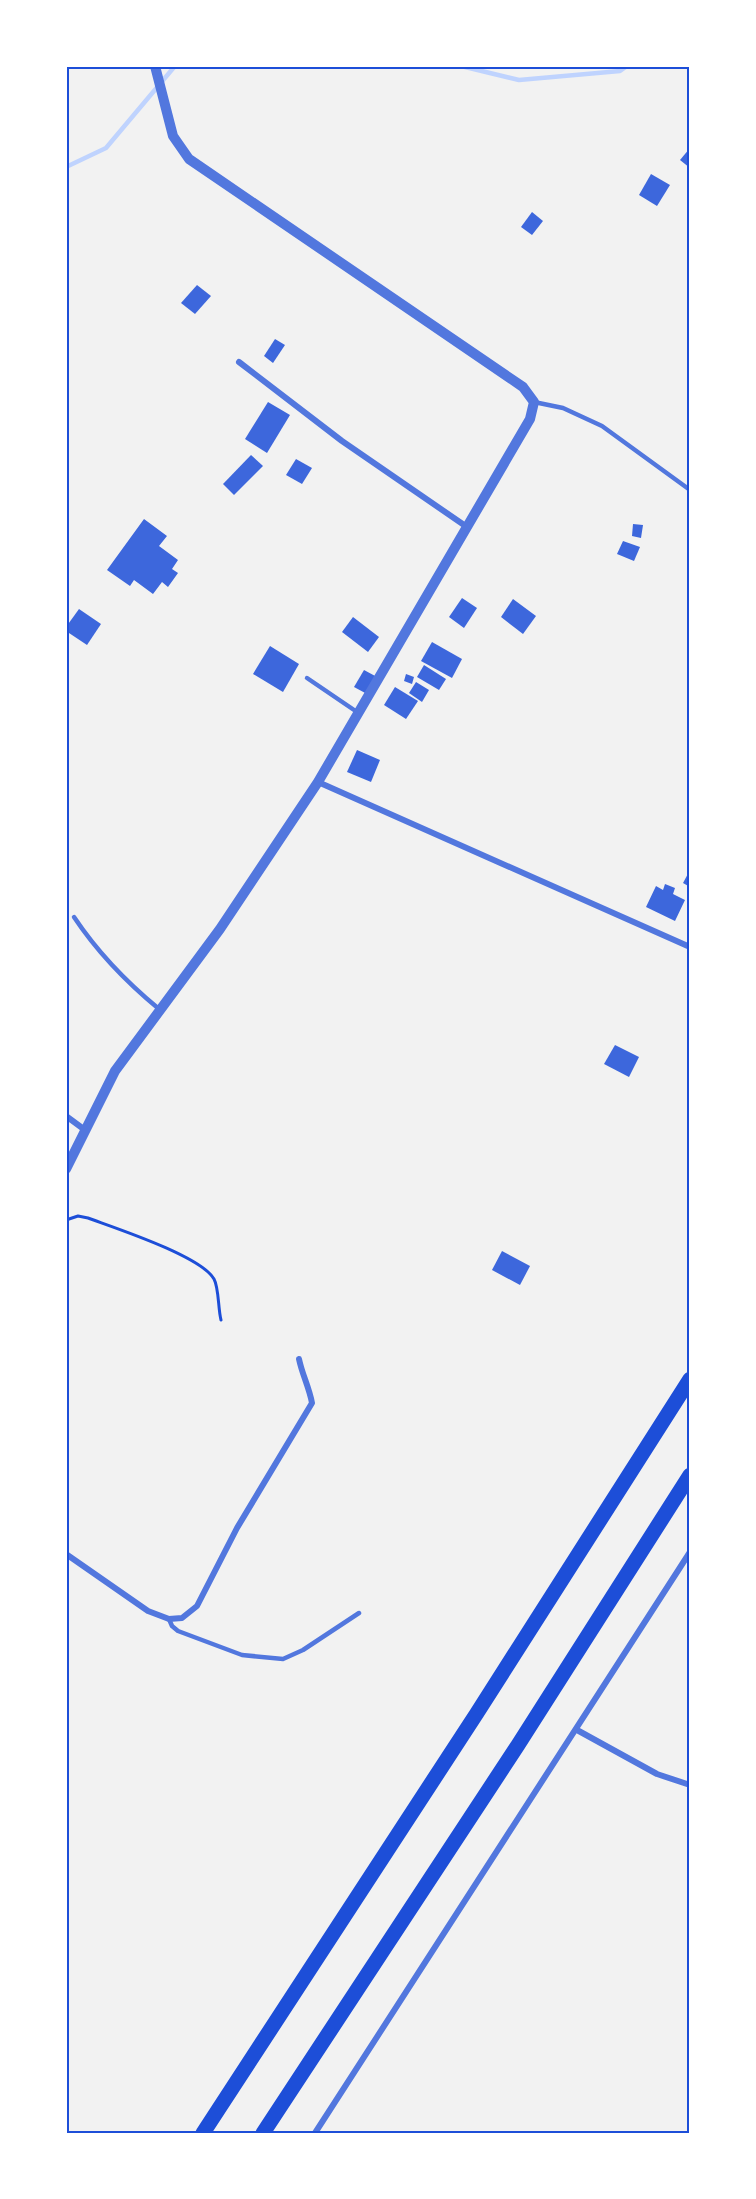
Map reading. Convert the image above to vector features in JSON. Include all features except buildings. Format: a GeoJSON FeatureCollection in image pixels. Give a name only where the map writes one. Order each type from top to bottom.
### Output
{"type":"FeatureCollection","features":[{"type":"Feature","properties":{"kind":"highway"},"geometry":{"type":"LineString","coordinates":[[203,2133],[477,1713],[690,1378]]}},
{"type":"Feature","properties":{"kind":"highway"},"geometry":{"type":"LineString","coordinates":[[263,2133],[518,1745],[690,1475]]}},
{"type":"Feature","properties":{"kind":"street"},"geometry":{"type":"LineString","coordinates":[[66,1169],[115,1071],[220,929],[318,782],[530,419],[534,402],[523,387],[189,159],[173,136],[156,68]]}},
{"type":"Feature","properties":{"kind":"street"},"geometry":{"type":"LineString","coordinates":[[239,362],[342,441],[467,527]]}},
{"type":"Feature","properties":{"kind":"street"},"geometry":{"type":"LineString","coordinates":[[318,782],[690,947]]}},
{"type":"Feature","properties":{"kind":"street"},"geometry":{"type":"LineString","coordinates":[[66,1116],[85,1131]]}},
{"type":"Feature","properties":{"kind":"street"},"geometry":{"type":"LineString","coordinates":[[66,1554],[148,1611],[169,1619],[182,1618],[196,1606],[237,1528],[312,1403],[299,1359]]}},
{"type":"Feature","properties":{"kind":"street"},"geometry":{"type":"LineString","coordinates":[[315,2133],[690,1552]]}},
{"type":"Feature","properties":{"kind":"street"},"geometry":{"type":"LineString","coordinates":[[577,1730],[657,1774],[690,1785]]}},
{"type":"Feature","properties":{"kind":"lane"},"geometry":{"type":"LineString","coordinates":[[534,402],[563,408],[602,426],[690,490]]}},
{"type":"Feature","properties":{"kind":"lane"},"geometry":{"type":"LineString","coordinates":[[307,678],[358,712]]}},
{"type":"Feature","properties":{"kind":"lane"},"geometry":{"type":"LineString","coordinates":[[74,917],[106,962],[128,984],[160,1010]]}},
{"type":"Feature","properties":{"kind":"lane"},"geometry":{"type":"LineString","coordinates":[[169,1619],[178,1631],[242,1655],[283,1659],[303,1650],[359,1613]]}},
{"type":"Feature","properties":{"kind":"path"},"geometry":{"type":"LineString","coordinates":[[66,1220],[78,1216],[88,1218],[153,1243],[209,1272],[216,1282],[217,1307],[221,1320]]}},
{"type":"Feature","properties":{"kind":"waterway"},"geometry":{"type":"LineString","coordinates":[[66,167],[106,148],[175,66]]}},
{"type":"Feature","properties":{"kind":"waterway"},"geometry":{"type":"LineString","coordinates":[[461,66],[519,80],[620,71],[627,66]]}}]}
